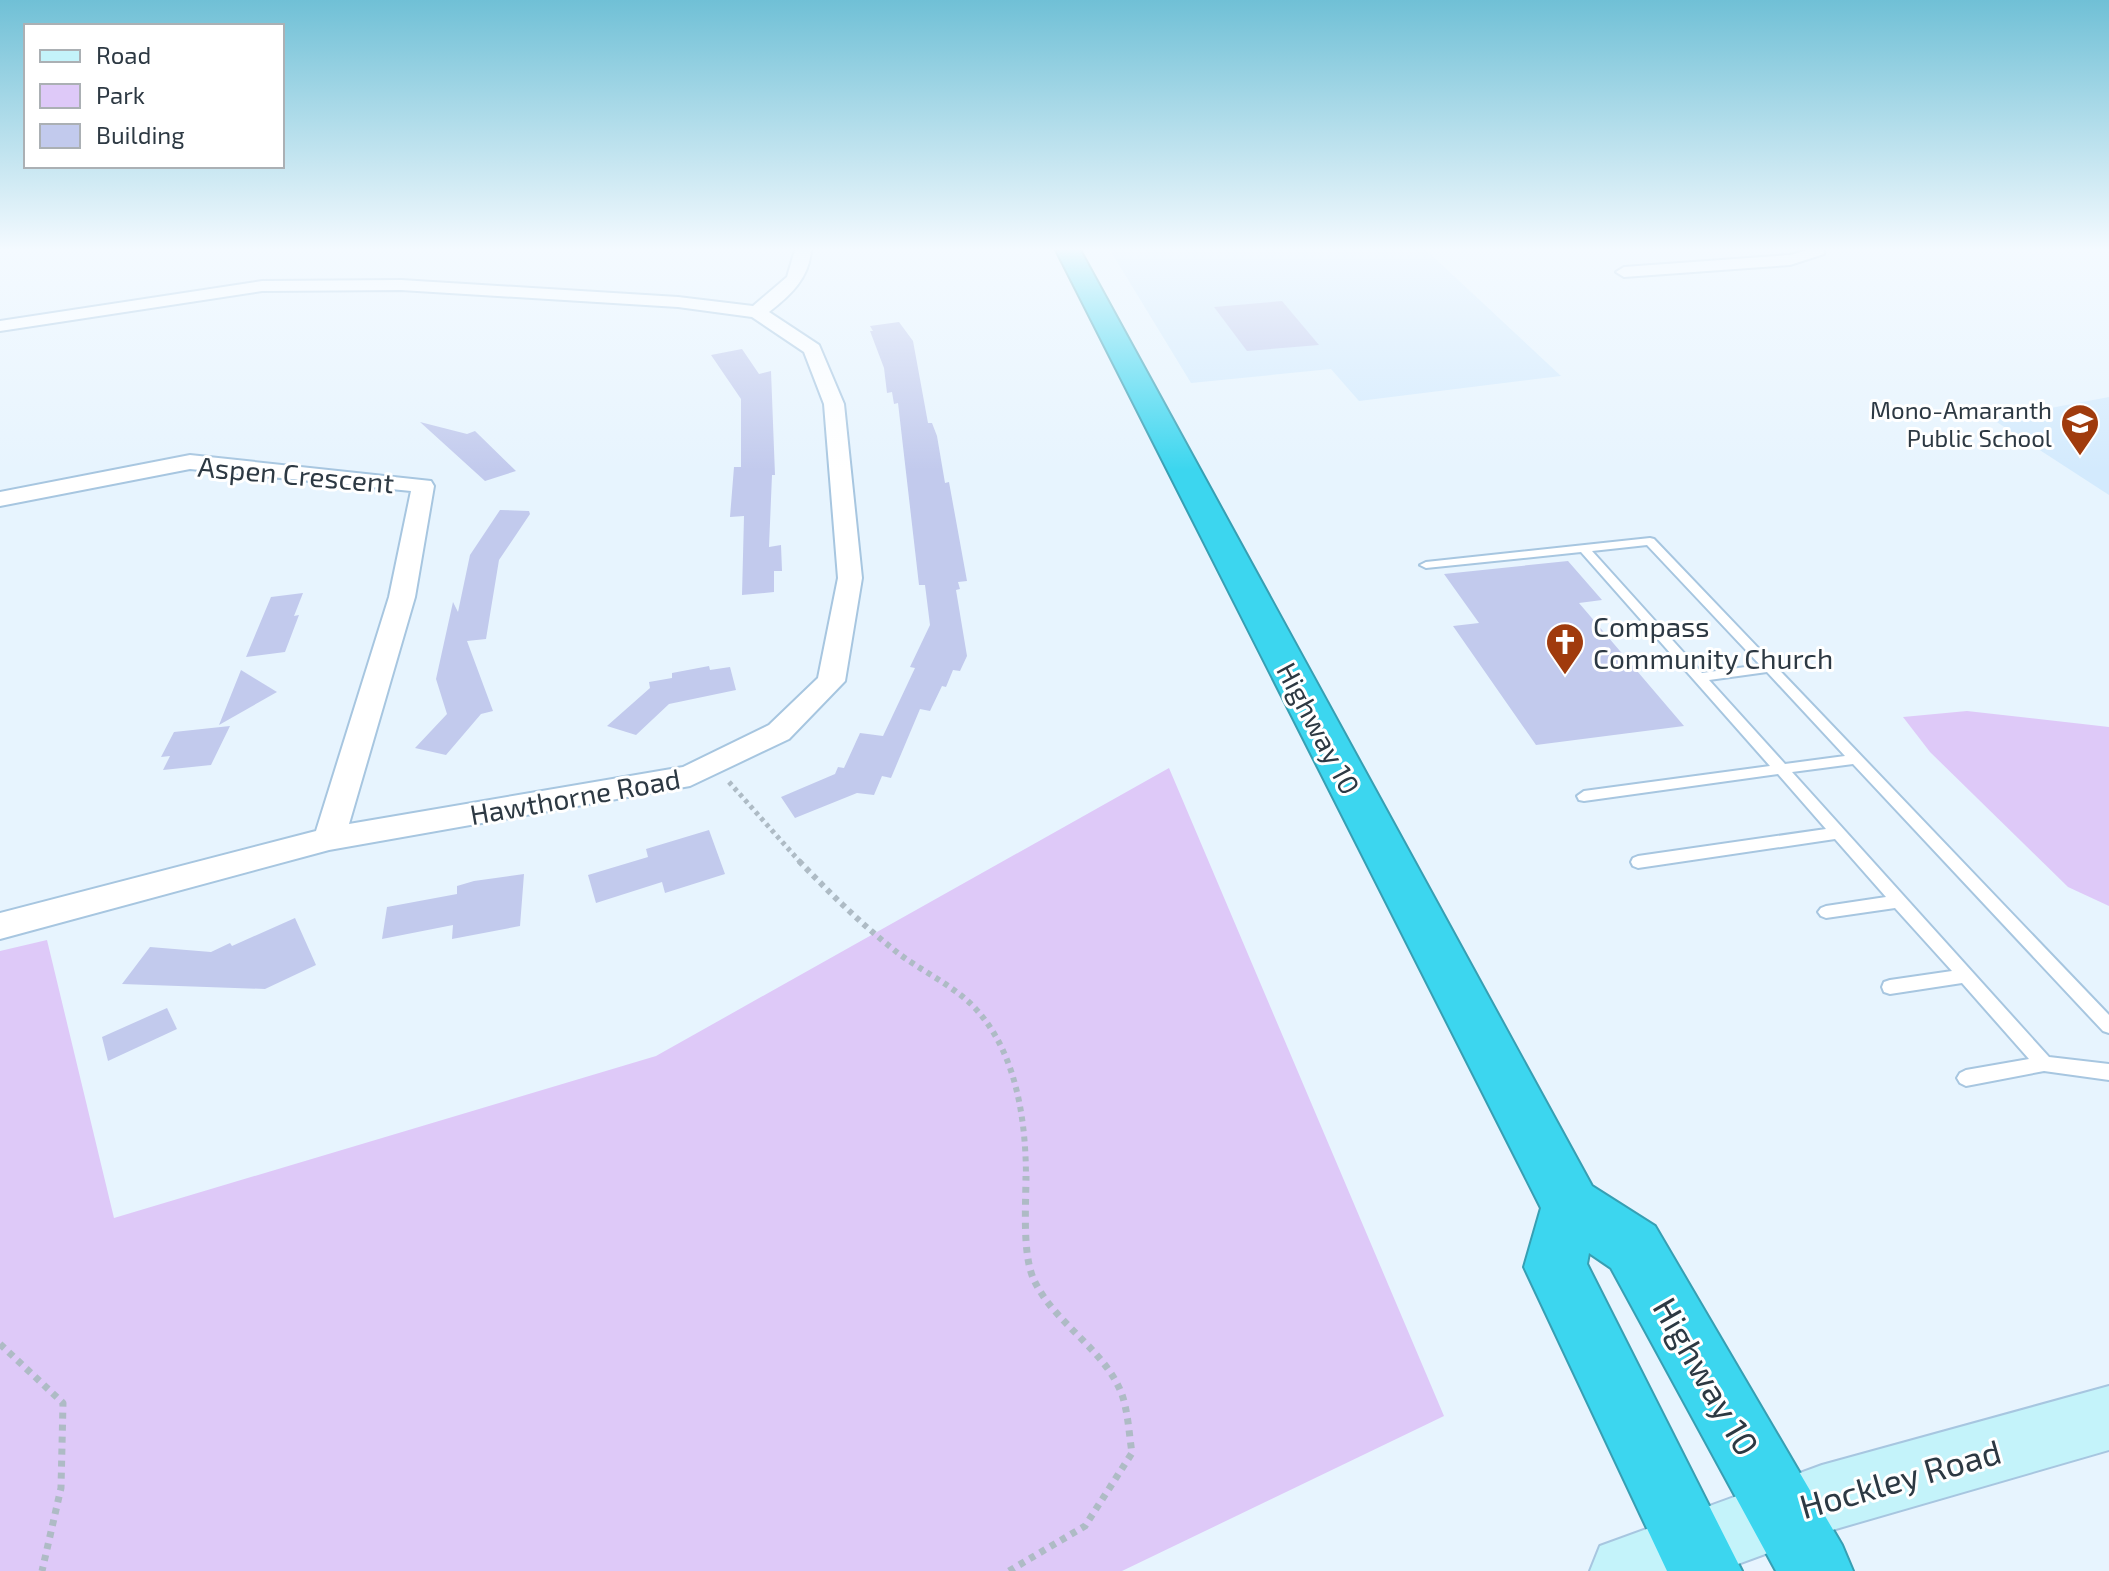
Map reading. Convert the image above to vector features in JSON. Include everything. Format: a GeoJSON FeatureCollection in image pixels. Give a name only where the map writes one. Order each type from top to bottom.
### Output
{"type":"FeatureCollection","features":[{"type":"Feature","properties":{"kind":"highway","name":"Highway 10"},"geometry":{"type":"LineString","coordinates":[[1107,323],[1571,1206],[1633,1247],[1800,1541]]}},
{"type":"Feature","properties":{"kind":"highway"},"geometry":{"type":"LineString","coordinates":[[1571,1206],[1555,1267],[1699,1558]]}},
{"type":"Feature","properties":{"kind":"main road","name":"Hockley Road"},"geometry":{"type":"LineString","coordinates":[[1625,1571],[1800,1541],[2109,1418]]}},
{"type":"Feature","properties":{"kind":"street","name":"Hawthorne Road"},"geometry":{"type":"LineString","coordinates":[[0,926],[329,839],[690,776],[779,732],[831,681],[850,578],[834,404],[812,349],[774,323]]}},
{"type":"Feature","properties":{"kind":"street","name":"Aspen Crescent"},"geometry":{"type":"LineString","coordinates":[[0,499],[190,462],[423,486],[402,597],[329,839]]}},
{"type":"Feature","properties":{"kind":"lane"},"geometry":{"type":"LineString","coordinates":[[1426,565],[1650,541],[2109,1026]]}},
{"type":"Feature","properties":{"kind":"lane"},"geometry":{"type":"LineString","coordinates":[[1584,548],[2044,1064]]}},
{"type":"Feature","properties":{"kind":"lane"},"geometry":{"type":"LineString","coordinates":[[1700,677],[1770,668]]}},
{"type":"Feature","properties":{"kind":"lane"},"geometry":{"type":"LineString","coordinates":[[1584,796],[1856,759]]}},
{"type":"Feature","properties":{"kind":"lane"},"geometry":{"type":"LineString","coordinates":[[1638,862],[1838,833]]}},
{"type":"Feature","properties":{"kind":"lane"},"geometry":{"type":"LineString","coordinates":[[1826,912],[1900,901]]}},
{"type":"Feature","properties":{"kind":"lane"},"geometry":{"type":"LineString","coordinates":[[1890,987],[1966,976]]}},
{"type":"Feature","properties":{"kind":"lane"},"geometry":{"type":"LineString","coordinates":[[1966,1078],[2044,1064],[2109,1072]]}},
{"type":"Feature","properties":{"kind":"path"},"geometry":{"type":"LineString","coordinates":[[714,765],[800,862],[852,914],[895,951],[973,1006],[1005,1054],[1018,1095],[1026,1145],[1026,1226],[1033,1279],[1069,1327],[1097,1356],[1121,1392],[1132,1453],[1085,1526],[1009,1571]]}},
{"type":"Feature","properties":{"kind":"path"},"geometry":{"type":"LineString","coordinates":[[0,1344],[63,1403],[61,1488],[42,1571]]}},
{"type":"Feature","properties":{"kind":"shaded area"},"geometry":{"type":"Polygon","coordinates":[[[1155,323],[1505,323],[1561,376],[1359,401],[1331,369],[1191,383],[1155,323]]]}},
{"type":"Feature","properties":{"kind":"shaded area","name":"Mono-Amaranth Public School"},"geometry":{"type":"Polygon","coordinates":[[[2109,397],[2109,495],[1992,419],[2109,397]]]}},
{"type":"Feature","properties":{"kind":"green space"},"geometry":{"type":"Polygon","coordinates":[[[1967,711],[2109,727],[2109,906],[2068,887],[1930,752],[1903,717],[1967,711]]]}},
{"type":"Feature","properties":{"kind":"green space"},"geometry":{"type":"Polygon","coordinates":[[[1169,768],[1444,1416],[1122,1571],[0,1571],[0,951],[47,940],[114,1218],[656,1056],[1169,768]]]}},
{"type":"Feature","properties":{"kind":"building"},"geometry":{"type":"Polygon","coordinates":[[[900,323],[913,341],[928,423],[932,423],[937,436],[945,483],[949,482],[967,581],[958,582],[960,589],[956,590],[967,656],[960,671],[953,670],[946,687],[942,686],[930,711],[920,709],[891,778],[882,776],[874,795],[857,793],[795,818],[781,797],[835,774],[838,767],[844,768],[860,733],[883,736],[915,668],[910,667],[930,625],[925,585],[919,585],[898,403],[894,404],[892,392],[887,393],[884,368],[870,326],[900,323]]]}},
{"type":"Feature","properties":{"kind":"building"},"geometry":{"type":"Polygon","coordinates":[[[1226,323],[1301,323],[1319,345],[1247,351],[1226,323]]]}},
{"type":"Feature","properties":{"kind":"building"},"geometry":{"type":"Polygon","coordinates":[[[742,349],[759,374],[771,371],[775,475],[772,475],[769,547],[781,545],[782,571],[774,571],[774,592],[742,595],[744,516],[730,517],[734,467],[741,467],[741,399],[711,355],[742,349]]]}},
{"type":"Feature","properties":{"kind":"building"},"geometry":{"type":"Polygon","coordinates":[[[420,422],[467,434],[475,431],[516,471],[485,481],[420,422]]]}},
{"type":"Feature","properties":{"kind":"building"},"geometry":{"type":"Polygon","coordinates":[[[500,510],[529,511],[530,514],[499,560],[486,639],[467,641],[493,711],[481,714],[446,755],[415,748],[447,714],[436,679],[453,602],[458,612],[470,555],[500,510]]]}},
{"type":"Feature","properties":{"kind":"building","name":"Compass Community Church"},"geometry":{"type":"Polygon","coordinates":[[[1568,561],[1602,600],[1579,603],[1684,726],[1536,745],[1453,626],[1479,623],[1444,574],[1568,561]]]}},
{"type":"Feature","properties":{"kind":"building"},"geometry":{"type":"Polygon","coordinates":[[[303,593],[294,616],[299,615],[285,652],[246,657],[271,597],[303,593]]]}},
{"type":"Feature","properties":{"kind":"building"},"geometry":{"type":"Polygon","coordinates":[[[709,666],[710,670],[730,667],[736,690],[669,704],[636,735],[607,726],[650,688],[649,682],[672,678],[672,673],[709,666]]]}},
{"type":"Feature","properties":{"kind":"building"},"geometry":{"type":"Polygon","coordinates":[[[241,670],[277,692],[219,725],[241,670]]]}},
{"type":"Feature","properties":{"kind":"building"},"geometry":{"type":"Polygon","coordinates":[[[230,726],[211,765],[163,770],[170,756],[161,757],[174,732],[230,726]]]}},
{"type":"Feature","properties":{"kind":"building"},"geometry":{"type":"Polygon","coordinates":[[[709,830],[725,874],[665,893],[662,882],[596,903],[588,875],[648,857],[646,849],[709,830]]]}},
{"type":"Feature","properties":{"kind":"building"},"geometry":{"type":"Polygon","coordinates":[[[524,874],[520,926],[452,939],[453,925],[382,939],[387,907],[457,894],[457,886],[474,881],[524,874]]]}},
{"type":"Feature","properties":{"kind":"building"},"geometry":{"type":"Polygon","coordinates":[[[295,918],[316,965],[265,989],[122,984],[150,947],[211,952],[295,918]]]}},
{"type":"Feature","properties":{"kind":"building"},"geometry":{"type":"Polygon","coordinates":[[[167,1008],[177,1029],[108,1061],[102,1037],[167,1008]]]}},
{"type":"Feature","properties":{"kind":"place","name":"Mono-Amaranth Public School"},"geometry":{"type":"Point","coordinates":[2080,457]}},
{"type":"Feature","properties":{"kind":"place","name":"Compass Community Church"},"geometry":{"type":"Point","coordinates":[1565,676]}}]}
